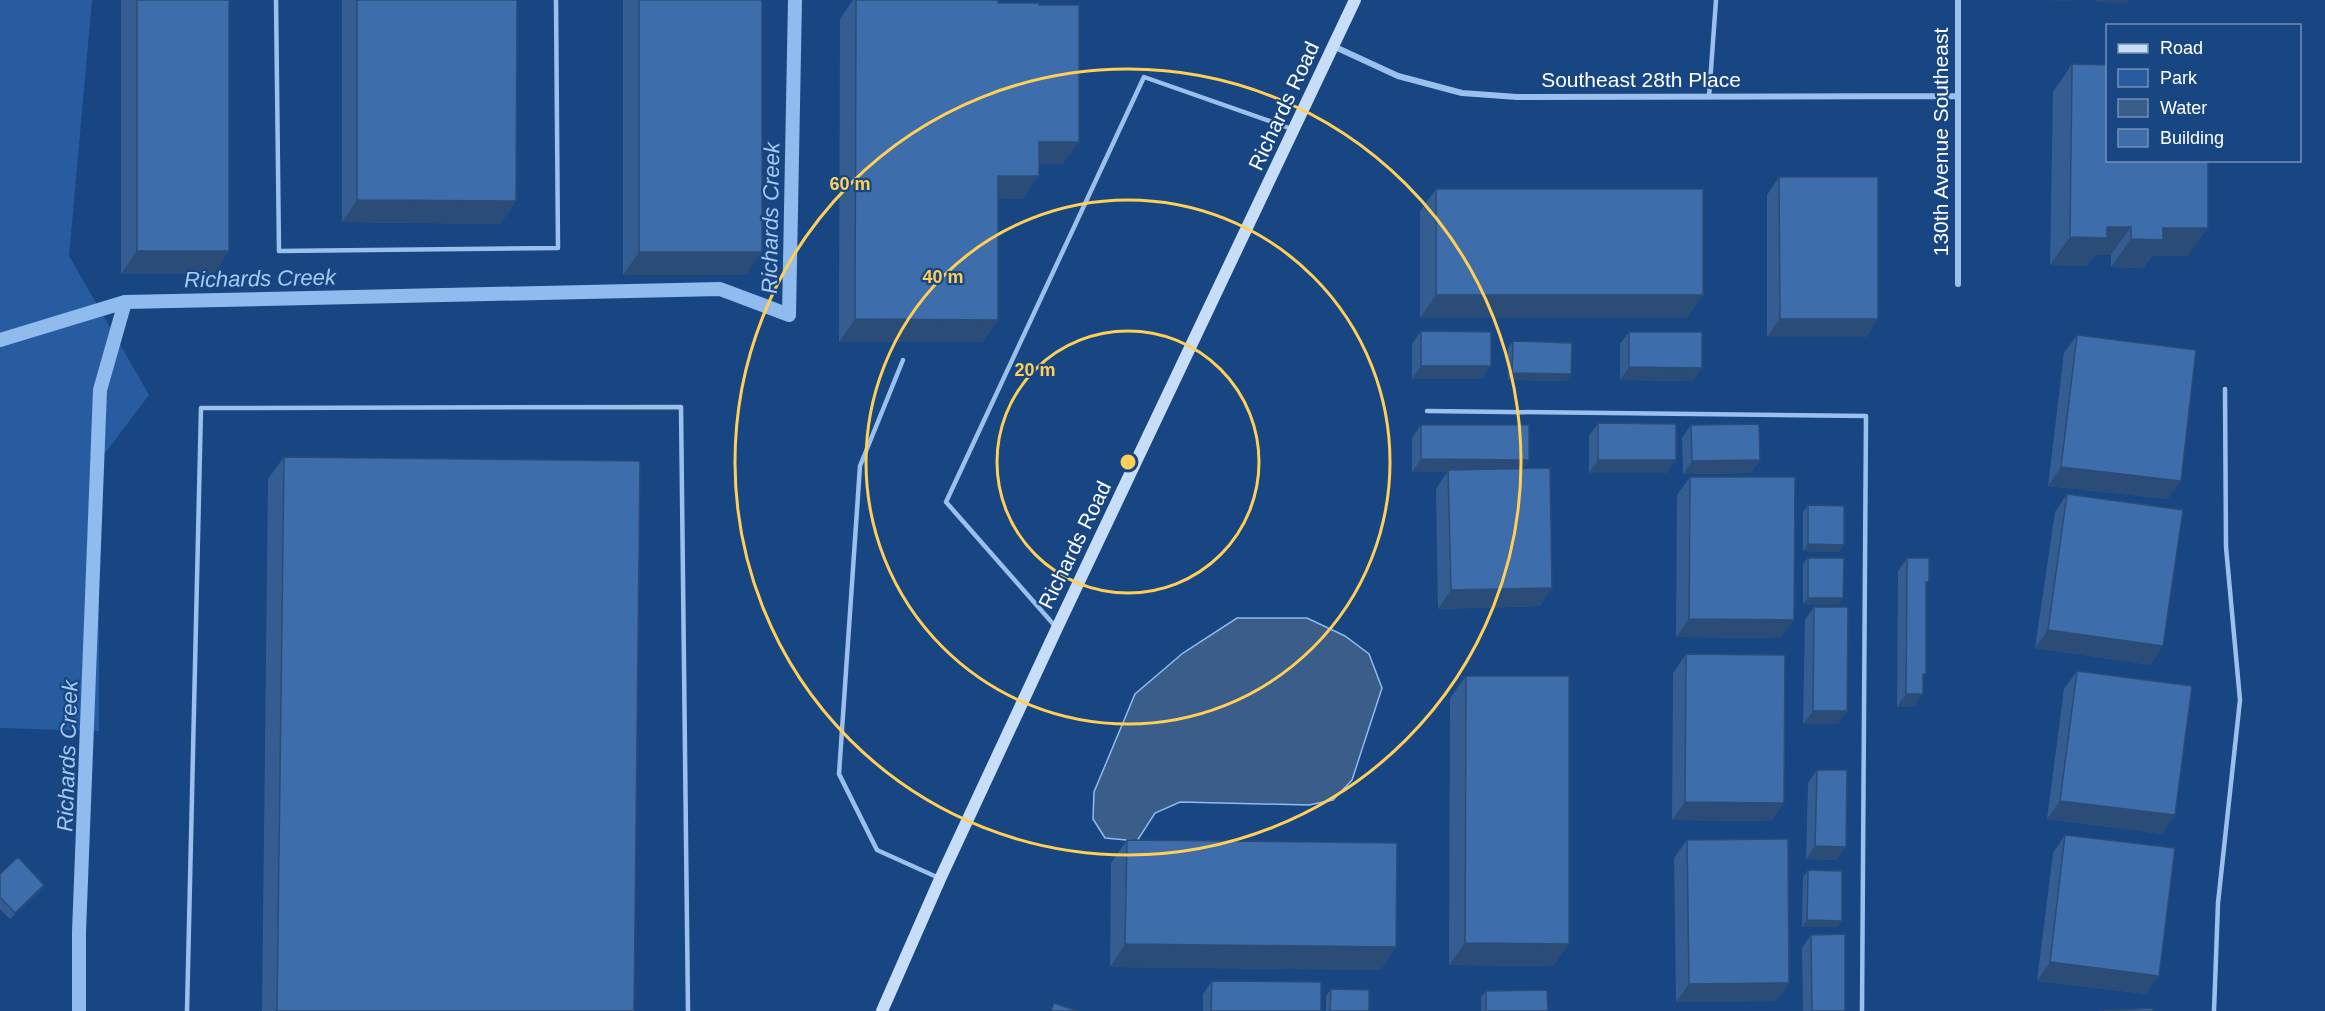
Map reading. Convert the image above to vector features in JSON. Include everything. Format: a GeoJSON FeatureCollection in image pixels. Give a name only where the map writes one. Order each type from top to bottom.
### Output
{"type":"FeatureCollection","features":[{"type":"Feature","properties":{"kind":"main road","name":"Richards Road"},"geometry":{"type":"LineString","coordinates":[[882,1011],[940,879],[1057,628],[1356,0]]}},
{"type":"Feature","properties":{"kind":"street","name":"130th Avenue Southeast"},"geometry":{"type":"LineString","coordinates":[[1958,0],[1958,284]]}},
{"type":"Feature","properties":{"kind":"street","name":"Southeast 28th Place"},"geometry":{"type":"LineString","coordinates":[[1333,46],[1398,76],[1462,93],[1517,97],[1958,96]]}},
{"type":"Feature","properties":{"kind":"lane"},"geometry":{"type":"LineString","coordinates":[[276,0],[279,250],[290,250],[558,248],[556,0]]}},
{"type":"Feature","properties":{"kind":"lane"},"geometry":{"type":"LineString","coordinates":[[1709,97],[1716,0]]}},
{"type":"Feature","properties":{"kind":"lane"},"geometry":{"type":"LineString","coordinates":[[1057,628],[946,502],[1144,77],[1294,130]]}},
{"type":"Feature","properties":{"kind":"lane"},"geometry":{"type":"LineString","coordinates":[[903,360],[860,466],[839,774],[877,850],[940,879]]}},
{"type":"Feature","properties":{"kind":"lane"},"geometry":{"type":"LineString","coordinates":[[2214,1011],[2218,903],[2240,700],[2226,548],[2225,389]]}},
{"type":"Feature","properties":{"kind":"lane"},"geometry":{"type":"LineString","coordinates":[[187,1011],[201,408],[646,407],[681,407],[688,1011]]}},
{"type":"Feature","properties":{"kind":"lane"},"geometry":{"type":"LineString","coordinates":[[1427,411],[1866,416],[1862,1011]]}},
{"type":"Feature","properties":{"kind":"green space"},"geometry":{"type":"Polygon","coordinates":[[[0,0],[92,0],[69,256],[149,395],[99,461],[99,731],[0,728],[0,0]]]}},
{"type":"Feature","properties":{"kind":"water"},"geometry":{"type":"Polygon","coordinates":[[[1237,618],[1307,618],[1345,636],[1369,654],[1382,688],[1352,780],[1333,800],[1309,805],[1180,802],[1155,813],[1137,841],[1105,838],[1093,819],[1094,792],[1135,694],[1183,653],[1237,618]]]}},
{"type":"Feature","properties":{"kind":"building"},"geometry":{"type":"Polygon","coordinates":[[[137,0],[229,0],[229,251],[137,251],[137,0]]]}},
{"type":"Feature","properties":{"kind":"building"},"geometry":{"type":"Polygon","coordinates":[[[357,0],[517,0],[516,201],[357,200],[357,0]]]}},
{"type":"Feature","properties":{"kind":"building"},"geometry":{"type":"Polygon","coordinates":[[[639,0],[762,0],[762,252],[639,252],[639,0]]]}},
{"type":"Feature","properties":{"kind":"building"},"geometry":{"type":"Polygon","coordinates":[[[856,0],[998,0],[998,3],[1079,5],[1079,142],[1039,142],[1039,176],[998,176],[998,320],[855,319],[856,0]]]}},
{"type":"Feature","properties":{"kind":"building"},"geometry":{"type":"Polygon","coordinates":[[[2072,64],[2106,65],[2106,162],[2208,162],[2208,228],[2163,228],[2163,240],[2131,239],[2131,227],[2107,227],[2107,238],[2070,237],[2072,64]]]}},
{"type":"Feature","properties":{"kind":"building"},"geometry":{"type":"Polygon","coordinates":[[[1779,177],[1878,177],[1878,319],[1780,319],[1779,177]]]}},
{"type":"Feature","properties":{"kind":"building"},"geometry":{"type":"Polygon","coordinates":[[[1436,189],[1703,189],[1703,295],[1436,295],[1436,189]]]}},
{"type":"Feature","properties":{"kind":"building"},"geometry":{"type":"Polygon","coordinates":[[[1421,331],[1491,332],[1491,366],[1421,366],[1421,331]]]}},
{"type":"Feature","properties":{"kind":"building"},"geometry":{"type":"Polygon","coordinates":[[[1629,332],[1702,332],[1702,368],[1629,367],[1629,332]]]}},
{"type":"Feature","properties":{"kind":"building"},"geometry":{"type":"Polygon","coordinates":[[[2077,335],[2196,350],[2181,481],[2061,467],[2077,335]]]}},
{"type":"Feature","properties":{"kind":"building"},"geometry":{"type":"Polygon","coordinates":[[[1513,341],[1572,343],[1571,374],[1512,373],[1513,341]]]}},
{"type":"Feature","properties":{"kind":"building"},"geometry":{"type":"Polygon","coordinates":[[[1598,423],[1676,424],[1676,460],[1598,460],[1598,423]]]}},
{"type":"Feature","properties":{"kind":"building"},"geometry":{"type":"Polygon","coordinates":[[[1759,424],[1760,460],[1692,461],[1691,425],[1759,424]]]}},
{"type":"Feature","properties":{"kind":"building"},"geometry":{"type":"Polygon","coordinates":[[[1421,425],[1529,425],[1529,460],[1421,459],[1421,425]]]}},
{"type":"Feature","properties":{"kind":"building"},"geometry":{"type":"Polygon","coordinates":[[[284,457],[640,461],[634,1011],[277,1011],[284,457]]]}},
{"type":"Feature","properties":{"kind":"building"},"geometry":{"type":"Polygon","coordinates":[[[1550,468],[1552,588],[1451,590],[1448,470],[1550,468]]]}},
{"type":"Feature","properties":{"kind":"building"},"geometry":{"type":"Polygon","coordinates":[[[1690,477],[1795,477],[1794,620],[1689,619],[1690,477]]]}},
{"type":"Feature","properties":{"kind":"building"},"geometry":{"type":"Polygon","coordinates":[[[2067,494],[2183,510],[2163,646],[2048,630],[2067,494]]]}},
{"type":"Feature","properties":{"kind":"building"},"geometry":{"type":"Polygon","coordinates":[[[1808,505],[1844,506],[1844,545],[1808,544],[1808,505]]]}},
{"type":"Feature","properties":{"kind":"building"},"geometry":{"type":"Polygon","coordinates":[[[1808,558],[1844,558],[1843,598],[1808,598],[1808,558]]]}},
{"type":"Feature","properties":{"kind":"building"},"geometry":{"type":"Polygon","coordinates":[[[1907,558],[1929,558],[1929,582],[1926,582],[1926,674],[1923,674],[1923,694],[1906,694],[1907,558]]]}},
{"type":"Feature","properties":{"kind":"building"},"geometry":{"type":"Polygon","coordinates":[[[1814,607],[1848,607],[1847,711],[1813,711],[1814,607]]]}},
{"type":"Feature","properties":{"kind":"building"},"geometry":{"type":"Polygon","coordinates":[[[1686,654],[1785,655],[1784,803],[1685,802],[1686,654]]]}},
{"type":"Feature","properties":{"kind":"building"},"geometry":{"type":"Polygon","coordinates":[[[2077,671],[2192,686],[2175,815],[2060,801],[2077,671]]]}},
{"type":"Feature","properties":{"kind":"building"},"geometry":{"type":"Polygon","coordinates":[[[1466,676],[1569,676],[1569,944],[1465,943],[1466,676]]]}},
{"type":"Feature","properties":{"kind":"building"},"geometry":{"type":"Polygon","coordinates":[[[1817,770],[1847,770],[1846,847],[1815,846],[1817,770]]]}},
{"type":"Feature","properties":{"kind":"building"},"geometry":{"type":"Polygon","coordinates":[[[2065,835],[2175,848],[2159,976],[2050,962],[2065,835]]]}},
{"type":"Feature","properties":{"kind":"building"},"geometry":{"type":"Polygon","coordinates":[[[1788,839],[1789,983],[1689,984],[1687,840],[1788,839]]]}},
{"type":"Feature","properties":{"kind":"building"},"geometry":{"type":"Polygon","coordinates":[[[1127,840],[1397,843],[1396,947],[1125,944],[1127,840]]]}},
{"type":"Feature","properties":{"kind":"building"},"geometry":{"type":"Polygon","coordinates":[[[18,857],[44,885],[15,913],[0,897],[0,874],[18,857]]]}},
{"type":"Feature","properties":{"kind":"building"},"geometry":{"type":"Polygon","coordinates":[[[1808,870],[1842,871],[1842,921],[1807,920],[1808,870]]]}},
{"type":"Feature","properties":{"kind":"building"},"geometry":{"type":"Polygon","coordinates":[[[1845,934],[1845,1011],[1812,1011],[1811,935],[1845,934]]]}},
{"type":"Feature","properties":{"kind":"building"},"geometry":{"type":"Polygon","coordinates":[[[1212,981],[1321,982],[1321,1011],[1211,1011],[1212,981]]]}},
{"type":"Feature","properties":{"kind":"building"},"geometry":{"type":"Polygon","coordinates":[[[1331,989],[1369,990],[1369,1011],[1330,1011],[1331,989]]]}},
{"type":"Feature","properties":{"kind":"building"},"geometry":{"type":"Polygon","coordinates":[[[1547,990],[1548,1011],[1486,1011],[1486,991],[1547,990]]]}},
{"type":"Feature","properties":{"kind":"building"},"geometry":{"type":"Polygon","coordinates":[[[1054,1003],[1077,1011],[1051,1011],[1054,1003]]]}},
{"type":"Feature","properties":{"kind":"building"},"geometry":{"type":"Polygon","coordinates":[[[2153,1008],[2153,1011],[2099,1011],[2153,1008]]]}},
{"type":"Feature","properties":{"kind":"waterway","name":"Richards Creek"},"geometry":{"type":"LineString","coordinates":[[79,1011],[79,932],[100,390],[125,302],[720,289],[789,315],[795,0]]}},
{"type":"Feature","properties":{"kind":"waterway"},"geometry":{"type":"LineString","coordinates":[[0,340],[125,302]]}}]}
